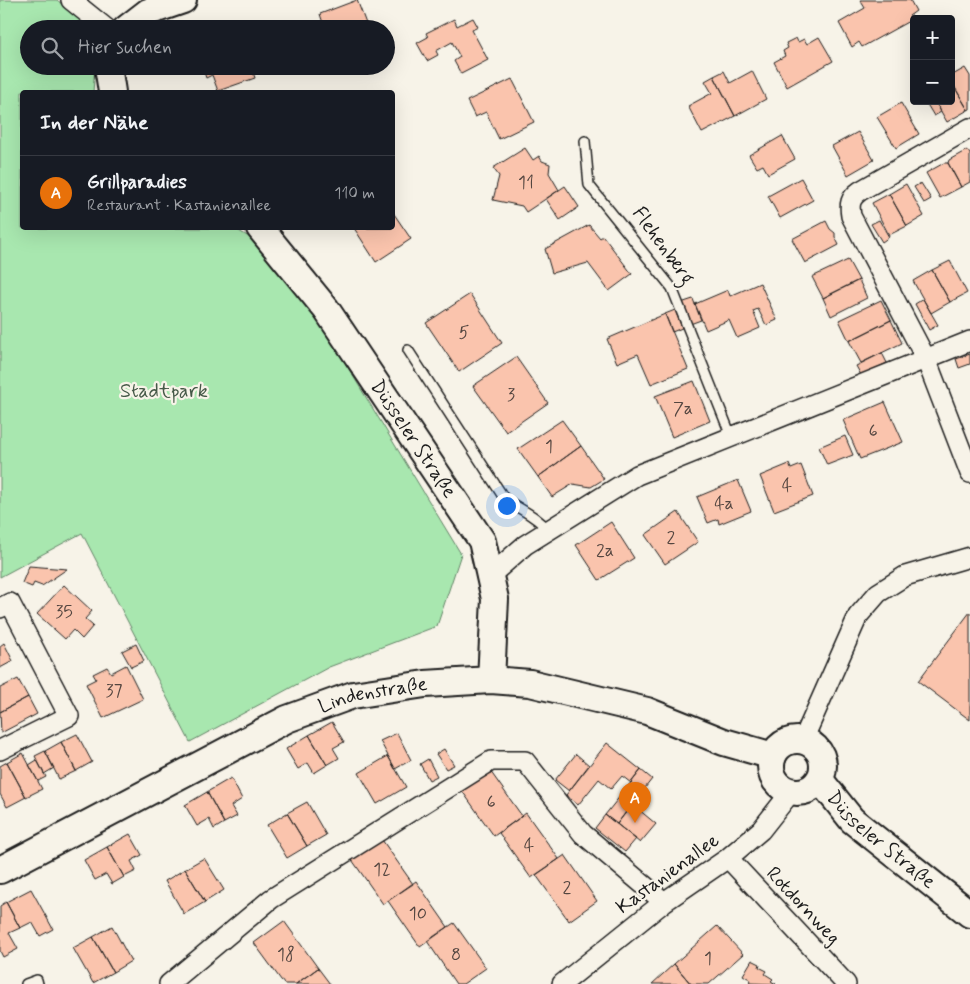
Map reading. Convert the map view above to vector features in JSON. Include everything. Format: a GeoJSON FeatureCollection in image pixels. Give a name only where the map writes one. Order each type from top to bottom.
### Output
{"type":"FeatureCollection","features":[{"type":"Feature","properties":{"kind":"main road"},"geometry":{"type":"LineString","coordinates":[[138,20],[148,12],[183,0]]}},
{"type":"Feature","properties":{"kind":"main road"},"geometry":{"type":"LineString","coordinates":[[109,75],[112,90]]}},
{"type":"Feature","properties":{"kind":"main road","name":"Düsseler Straße"},"geometry":{"type":"LineString","coordinates":[[262,230],[326,309],[482,542],[495,599],[491,680]]}},
{"type":"Feature","properties":{"kind":"main road","name":"Lindenstraße"},"geometry":{"type":"LineString","coordinates":[[0,870],[287,719],[353,695],[425,684],[491,680],[530,682],[647,711],[724,742],[773,756]]}},
{"type":"Feature","properties":{"kind":"main road"},"geometry":{"type":"LineString","coordinates":[[803,740],[816,748],[822,756],[824,765],[820,780],[808,791],[791,792],[781,787],[774,778],[771,767],[773,756],[781,746],[788,742],[803,740]]}},
{"type":"Feature","properties":{"kind":"main road","name":"Düsseler Straße"},"geometry":{"type":"LineString","coordinates":[[820,780],[852,820],[970,914]]}},
{"type":"Feature","properties":{"kind":"street"},"geometry":{"type":"LineString","coordinates":[[71,0],[96,20]]}},
{"type":"Feature","properties":{"kind":"street"},"geometry":{"type":"LineString","coordinates":[[970,128],[860,191],[853,196],[849,206],[855,225],[926,358],[970,473]]}},
{"type":"Feature","properties":{"kind":"street"},"geometry":{"type":"LineString","coordinates":[[491,575],[524,545],[637,475],[970,341]]}},
{"type":"Feature","properties":{"kind":"street"},"geometry":{"type":"LineString","coordinates":[[803,740],[858,616],[878,593],[905,576],[970,557]]}},
{"type":"Feature","properties":{"kind":"street"},"geometry":{"type":"LineString","coordinates":[[0,608],[10,602],[69,716],[0,750]]}},
{"type":"Feature","properties":{"kind":"street"},"geometry":{"type":"LineString","coordinates":[[169,984],[271,899],[490,761],[525,761],[583,834],[664,902]]}},
{"type":"Feature","properties":{"kind":"street","name":"Kastanienallee"},"geometry":{"type":"LineString","coordinates":[[562,984],[664,902],[728,858],[761,830],[791,792]]}},
{"type":"Feature","properties":{"kind":"street","name":"Rotdornweg"},"geometry":{"type":"LineString","coordinates":[[728,858],[846,984]]}},
{"type":"Feature","properties":{"kind":"lane","name":"Flehenberg"},"geometry":{"type":"LineString","coordinates":[[585,141],[588,185],[672,288],[731,436]]}},
{"type":"Feature","properties":{"kind":"lane"},"geometry":{"type":"LineString","coordinates":[[408,350],[504,498],[522,512],[539,519],[548,530]]}},
{"type":"Feature","properties":{"kind":"lane"},"geometry":{"type":"LineString","coordinates":[[26,984],[37,980],[38,984]]}},
{"type":"Feature","properties":{"kind":"green space","name":"Stadtpark"},"geometry":{"type":"Polygon","coordinates":[[[0,0],[57,0],[81,20],[20,20],[20,75],[94,75],[93,90],[20,90],[20,230],[237,230],[249,237],[324,328],[461,554],[437,626],[329,667],[190,742],[82,533],[0,577],[0,0]]]}},
{"type":"Feature","properties":{"kind":"building"},"geometry":{"type":"Polygon","coordinates":[[[357,0],[365,20],[322,20],[320,14],[357,0]]]}},
{"type":"Feature","properties":{"kind":"building"},"geometry":{"type":"Polygon","coordinates":[[[860,0],[910,0],[916,11],[909,16],[910,21],[862,47],[859,42],[852,47],[839,23],[865,8],[860,0]]]}},
{"type":"Feature","properties":{"kind":"building"},"geometry":{"type":"Polygon","coordinates":[[[473,18],[478,27],[472,30],[488,60],[461,74],[454,61],[460,57],[452,42],[436,51],[438,55],[427,61],[417,43],[428,37],[426,33],[454,19],[457,26],[473,18]]]}},
{"type":"Feature","properties":{"kind":"building"},"geometry":{"type":"Polygon","coordinates":[[[819,37],[833,61],[787,87],[774,62],[785,56],[783,51],[788,48],[786,43],[796,38],[798,42],[804,39],[807,44],[819,37]]]}},
{"type":"Feature","properties":{"kind":"building"},"geometry":{"type":"Polygon","coordinates":[[[965,68],[970,76],[970,109],[968,110],[955,88],[955,74],[965,68]]]}},
{"type":"Feature","properties":{"kind":"building"},"geometry":{"type":"Polygon","coordinates":[[[724,71],[730,83],[752,71],[766,99],[735,116],[714,76],[724,71]]]}},
{"type":"Feature","properties":{"kind":"building"},"geometry":{"type":"Polygon","coordinates":[[[212,75],[254,75],[255,78],[218,90],[212,75]]]}},
{"type":"Feature","properties":{"kind":"building"},"geometry":{"type":"Polygon","coordinates":[[[714,76],[735,116],[702,133],[688,106],[712,93],[705,81],[714,76]]]}},
{"type":"Feature","properties":{"kind":"building"},"geometry":{"type":"Polygon","coordinates":[[[512,79],[534,122],[499,139],[486,112],[475,117],[467,101],[512,79]]]}},
{"type":"Feature","properties":{"kind":"building"},"geometry":{"type":"Polygon","coordinates":[[[955,88],[968,110],[947,122],[937,105],[955,105],[955,88]]]}},
{"type":"Feature","properties":{"kind":"building"},"geometry":{"type":"Polygon","coordinates":[[[901,103],[919,134],[896,148],[877,117],[901,103]]]}},
{"type":"Feature","properties":{"kind":"building"},"geometry":{"type":"Polygon","coordinates":[[[927,105],[937,105],[941,112],[934,116],[927,105]]]}},
{"type":"Feature","properties":{"kind":"building"},"geometry":{"type":"Polygon","coordinates":[[[858,132],[874,160],[848,175],[832,146],[858,132]]]}},
{"type":"Feature","properties":{"kind":"building"},"geometry":{"type":"Polygon","coordinates":[[[782,136],[795,159],[768,174],[763,165],[757,168],[749,155],[782,136]]]}},
{"type":"Feature","properties":{"kind":"building"},"geometry":{"type":"Polygon","coordinates":[[[525,148],[533,160],[539,156],[542,161],[550,164],[549,173],[559,190],[526,212],[522,206],[493,200],[499,176],[493,168],[525,148]]]}},
{"type":"Feature","properties":{"kind":"building"},"geometry":{"type":"Polygon","coordinates":[[[967,150],[970,154],[970,182],[961,187],[948,163],[949,160],[967,150]]]}},
{"type":"Feature","properties":{"kind":"building"},"geometry":{"type":"Polygon","coordinates":[[[944,163],[948,163],[961,187],[940,198],[926,173],[944,163]]]}},
{"type":"Feature","properties":{"kind":"building"},"geometry":{"type":"Polygon","coordinates":[[[801,178],[813,200],[780,218],[768,196],[801,178]]]}},
{"type":"Feature","properties":{"kind":"building"},"geometry":{"type":"Polygon","coordinates":[[[921,183],[931,199],[924,203],[914,187],[921,183]]]}},
{"type":"Feature","properties":{"kind":"building"},"geometry":{"type":"Polygon","coordinates":[[[906,184],[924,216],[907,226],[889,194],[906,184]]]}},
{"type":"Feature","properties":{"kind":"building"},"geometry":{"type":"Polygon","coordinates":[[[565,186],[579,207],[560,220],[546,199],[565,186]]]}},
{"type":"Feature","properties":{"kind":"building"},"geometry":{"type":"Polygon","coordinates":[[[889,194],[907,226],[889,235],[872,203],[889,194]]]}},
{"type":"Feature","properties":{"kind":"building"},"geometry":{"type":"Polygon","coordinates":[[[395,215],[411,239],[376,262],[355,230],[395,230],[395,215]]]}},
{"type":"Feature","properties":{"kind":"building"},"geometry":{"type":"Polygon","coordinates":[[[879,220],[889,237],[882,242],[871,224],[879,220]]]}},
{"type":"Feature","properties":{"kind":"building"},"geometry":{"type":"Polygon","coordinates":[[[826,221],[830,229],[835,233],[839,245],[805,263],[792,239],[826,221]]]}},
{"type":"Feature","properties":{"kind":"building"},"geometry":{"type":"Polygon","coordinates":[[[589,225],[600,238],[603,236],[632,274],[609,291],[588,263],[552,273],[545,249],[589,225]]]}},
{"type":"Feature","properties":{"kind":"building"},"geometry":{"type":"Polygon","coordinates":[[[848,260],[859,280],[823,298],[812,277],[848,260]]]}},
{"type":"Feature","properties":{"kind":"building"},"geometry":{"type":"Polygon","coordinates":[[[950,261],[967,293],[950,302],[932,270],[950,261]]]}},
{"type":"Feature","properties":{"kind":"building"},"geometry":{"type":"Polygon","coordinates":[[[932,270],[950,302],[931,313],[913,281],[932,270]]]}},
{"type":"Feature","properties":{"kind":"building"},"geometry":{"type":"Polygon","coordinates":[[[859,280],[867,298],[831,316],[823,298],[859,280]]]}},
{"type":"Feature","properties":{"kind":"building"},"geometry":{"type":"Polygon","coordinates":[[[760,283],[777,320],[766,325],[758,309],[753,311],[760,328],[737,338],[729,320],[706,330],[695,304],[728,290],[730,296],[760,283]]]}},
{"type":"Feature","properties":{"kind":"building"},"geometry":{"type":"Polygon","coordinates":[[[470,294],[502,343],[459,372],[426,323],[470,294]]]}},
{"type":"Feature","properties":{"kind":"building"},"geometry":{"type":"Polygon","coordinates":[[[693,299],[701,320],[690,324],[681,303],[693,299]]]}},
{"type":"Feature","properties":{"kind":"building"},"geometry":{"type":"Polygon","coordinates":[[[923,299],[938,325],[929,330],[915,304],[923,299]]]}},
{"type":"Feature","properties":{"kind":"building"},"geometry":{"type":"Polygon","coordinates":[[[881,300],[891,320],[849,341],[839,320],[881,300]]]}},
{"type":"Feature","properties":{"kind":"building"},"geometry":{"type":"Polygon","coordinates":[[[675,310],[682,328],[672,332],[665,314],[675,310]]]}},
{"type":"Feature","properties":{"kind":"building"},"geometry":{"type":"Polygon","coordinates":[[[665,314],[688,369],[651,384],[638,354],[617,363],[607,339],[665,314]]]}},
{"type":"Feature","properties":{"kind":"building"},"geometry":{"type":"Polygon","coordinates":[[[891,320],[902,343],[861,363],[849,341],[891,320]]]}},
{"type":"Feature","properties":{"kind":"building"},"geometry":{"type":"Polygon","coordinates":[[[882,353],[887,363],[861,375],[856,366],[882,353]]]}},
{"type":"Feature","properties":{"kind":"building"},"geometry":{"type":"Polygon","coordinates":[[[970,354],[970,364],[959,368],[956,359],[970,354]]]}},
{"type":"Feature","properties":{"kind":"building"},"geometry":{"type":"Polygon","coordinates":[[[516,357],[548,403],[506,432],[473,386],[516,357]]]}},
{"type":"Feature","properties":{"kind":"building"},"geometry":{"type":"Polygon","coordinates":[[[694,381],[710,421],[672,437],[655,396],[694,381]]]}},
{"type":"Feature","properties":{"kind":"building"},"geometry":{"type":"Polygon","coordinates":[[[885,402],[903,442],[860,459],[843,420],[885,402]]]}},
{"type":"Feature","properties":{"kind":"building"},"geometry":{"type":"Polygon","coordinates":[[[562,420],[581,446],[538,477],[518,449],[562,420]]]}},
{"type":"Feature","properties":{"kind":"building"},"geometry":{"type":"Polygon","coordinates":[[[845,436],[853,455],[827,465],[819,447],[845,436]]]}},
{"type":"Feature","properties":{"kind":"building"},"geometry":{"type":"Polygon","coordinates":[[[581,446],[604,479],[591,487],[573,484],[552,497],[538,477],[581,446]]]}},
{"type":"Feature","properties":{"kind":"building"},"geometry":{"type":"Polygon","coordinates":[[[789,464],[791,469],[801,465],[813,496],[774,511],[760,476],[789,464]]]}},
{"type":"Feature","properties":{"kind":"building"},"geometry":{"type":"Polygon","coordinates":[[[738,480],[751,511],[719,524],[718,519],[708,523],[697,497],[738,480]]]}},
{"type":"Feature","properties":{"kind":"building"},"geometry":{"type":"Polygon","coordinates":[[[678,512],[698,542],[665,564],[645,535],[678,512]]]}},
{"type":"Feature","properties":{"kind":"building"},"geometry":{"type":"Polygon","coordinates":[[[611,522],[634,558],[599,580],[576,545],[611,522]]]}},
{"type":"Feature","properties":{"kind":"building"},"geometry":{"type":"Polygon","coordinates":[[[29,566],[67,569],[42,586],[34,583],[32,587],[22,583],[29,566]]]}},
{"type":"Feature","properties":{"kind":"building"},"geometry":{"type":"Polygon","coordinates":[[[64,585],[92,611],[85,619],[93,626],[82,639],[73,630],[65,639],[37,614],[64,585]]]}},
{"type":"Feature","properties":{"kind":"building"},"geometry":{"type":"Polygon","coordinates":[[[970,612],[970,720],[918,681],[970,612]]]}},
{"type":"Feature","properties":{"kind":"building"},"geometry":{"type":"Polygon","coordinates":[[[4,643],[13,661],[0,668],[0,646],[4,643]]]}},
{"type":"Feature","properties":{"kind":"building"},"geometry":{"type":"Polygon","coordinates":[[[136,644],[144,661],[131,667],[122,651],[136,644]]]}},
{"type":"Feature","properties":{"kind":"building"},"geometry":{"type":"Polygon","coordinates":[[[126,665],[143,699],[103,718],[86,684],[96,679],[93,674],[107,667],[111,673],[126,665]]]}},
{"type":"Feature","properties":{"kind":"building"},"geometry":{"type":"Polygon","coordinates":[[[18,679],[28,697],[0,712],[0,688],[18,679]]]}},
{"type":"Feature","properties":{"kind":"building"},"geometry":{"type":"Polygon","coordinates":[[[28,697],[37,714],[1,733],[0,712],[28,697]]]}},
{"type":"Feature","properties":{"kind":"building"},"geometry":{"type":"Polygon","coordinates":[[[332,722],[344,742],[333,748],[339,758],[327,765],[309,735],[332,722]]]}},
{"type":"Feature","properties":{"kind":"building"},"geometry":{"type":"Polygon","coordinates":[[[397,733],[411,760],[395,769],[380,741],[397,733]]]}},
{"type":"Feature","properties":{"kind":"building"},"geometry":{"type":"Polygon","coordinates":[[[77,734],[92,762],[76,771],[61,742],[77,734]]]}},
{"type":"Feature","properties":{"kind":"building"},"geometry":{"type":"Polygon","coordinates":[[[309,735],[327,765],[314,773],[308,763],[298,769],[286,749],[309,735]]]}},
{"type":"Feature","properties":{"kind":"building"},"geometry":{"type":"Polygon","coordinates":[[[61,742],[76,771],[59,779],[45,751],[61,742]]]}},
{"type":"Feature","properties":{"kind":"building"},"geometry":{"type":"Polygon","coordinates":[[[607,743],[641,770],[631,783],[622,776],[611,789],[599,779],[578,805],[566,795],[607,743]]]}},
{"type":"Feature","properties":{"kind":"building"},"geometry":{"type":"Polygon","coordinates":[[[444,749],[454,765],[446,769],[436,754],[444,749]]]}},
{"type":"Feature","properties":{"kind":"building"},"geometry":{"type":"Polygon","coordinates":[[[45,751],[54,768],[44,774],[35,756],[45,751]]]}},
{"type":"Feature","properties":{"kind":"building"},"geometry":{"type":"Polygon","coordinates":[[[23,753],[42,789],[26,797],[7,762],[23,753]]]}},
{"type":"Feature","properties":{"kind":"building"},"geometry":{"type":"Polygon","coordinates":[[[576,754],[589,765],[569,791],[555,780],[576,754]]]}},
{"type":"Feature","properties":{"kind":"building"},"geometry":{"type":"Polygon","coordinates":[[[388,756],[406,787],[377,804],[359,773],[388,756]]]}},
{"type":"Feature","properties":{"kind":"building"},"geometry":{"type":"Polygon","coordinates":[[[428,759],[437,776],[429,780],[420,764],[428,759]]]}},
{"type":"Feature","properties":{"kind":"building"},"geometry":{"type":"Polygon","coordinates":[[[37,760],[46,777],[38,781],[29,765],[37,760]]]}},
{"type":"Feature","properties":{"kind":"building"},"geometry":{"type":"Polygon","coordinates":[[[7,762],[26,797],[7,807],[0,794],[0,766],[7,762]]]}},
{"type":"Feature","properties":{"kind":"building"},"geometry":{"type":"Polygon","coordinates":[[[488,768],[522,816],[494,836],[460,788],[488,768]]]}},
{"type":"Feature","properties":{"kind":"building"},"geometry":{"type":"Polygon","coordinates":[[[641,770],[652,779],[617,824],[605,815],[641,770]]]}},
{"type":"Feature","properties":{"kind":"building"},"geometry":{"type":"Polygon","coordinates":[[[231,778],[242,799],[231,806],[237,816],[224,823],[207,792],[231,778]]]}},
{"type":"Feature","properties":{"kind":"building"},"geometry":{"type":"Polygon","coordinates":[[[207,792],[224,823],[214,829],[209,819],[197,826],[185,805],[207,792]]]}},
{"type":"Feature","properties":{"kind":"building"},"geometry":{"type":"Polygon","coordinates":[[[307,802],[326,835],[307,846],[287,813],[307,802]]]}},
{"type":"Feature","properties":{"kind":"building"},"geometry":{"type":"Polygon","coordinates":[[[632,804],[656,824],[640,843],[617,824],[632,804]]]}},
{"type":"Feature","properties":{"kind":"building"},"geometry":{"type":"Polygon","coordinates":[[[287,813],[307,846],[287,858],[267,825],[287,813]]]}},
{"type":"Feature","properties":{"kind":"building"},"geometry":{"type":"Polygon","coordinates":[[[526,813],[559,859],[531,878],[499,833],[526,813]]]}},
{"type":"Feature","properties":{"kind":"building"},"geometry":{"type":"Polygon","coordinates":[[[605,815],[636,839],[625,852],[595,828],[605,815]]]}},
{"type":"Feature","properties":{"kind":"building"},"geometry":{"type":"Polygon","coordinates":[[[130,834],[142,855],[131,861],[136,871],[124,877],[107,847],[130,834]]]}},
{"type":"Feature","properties":{"kind":"building"},"geometry":{"type":"Polygon","coordinates":[[[380,837],[413,884],[383,904],[350,857],[380,837]]]}},
{"type":"Feature","properties":{"kind":"building"},"geometry":{"type":"Polygon","coordinates":[[[107,847],[124,877],[112,884],[106,874],[95,880],[84,860],[107,847]]]}},
{"type":"Feature","properties":{"kind":"building"},"geometry":{"type":"Polygon","coordinates":[[[565,855],[597,901],[569,921],[536,875],[565,855]]]}},
{"type":"Feature","properties":{"kind":"building"},"geometry":{"type":"Polygon","coordinates":[[[204,858],[224,890],[205,902],[185,869],[204,858]]]}},
{"type":"Feature","properties":{"kind":"building"},"geometry":{"type":"Polygon","coordinates":[[[185,869],[205,902],[184,914],[165,881],[185,869]]]}},
{"type":"Feature","properties":{"kind":"building"},"geometry":{"type":"Polygon","coordinates":[[[416,881],[448,927],[420,947],[388,901],[416,881]]]}},
{"type":"Feature","properties":{"kind":"building"},"geometry":{"type":"Polygon","coordinates":[[[31,889],[53,929],[40,936],[32,922],[20,928],[6,902],[31,889]]]}},
{"type":"Feature","properties":{"kind":"building"},"geometry":{"type":"Polygon","coordinates":[[[6,902],[20,928],[9,933],[18,949],[3,957],[0,951],[0,906],[6,902]]]}},
{"type":"Feature","properties":{"kind":"building"},"geometry":{"type":"Polygon","coordinates":[[[284,921],[318,968],[296,984],[284,984],[254,943],[284,921]]]}},
{"type":"Feature","properties":{"kind":"building"},"geometry":{"type":"Polygon","coordinates":[[[454,923],[486,968],[463,984],[456,984],[427,941],[454,923]]]}},
{"type":"Feature","properties":{"kind":"building"},"geometry":{"type":"Polygon","coordinates":[[[112,926],[131,961],[113,972],[93,937],[112,926]]]}},
{"type":"Feature","properties":{"kind":"building"},"geometry":{"type":"Polygon","coordinates":[[[717,926],[743,954],[709,984],[691,984],[674,964],[717,926]]]}},
{"type":"Feature","properties":{"kind":"building"},"geometry":{"type":"Polygon","coordinates":[[[93,937],[113,972],[93,983],[73,948],[93,937]]]}},
{"type":"Feature","properties":{"kind":"building"},"geometry":{"type":"Polygon","coordinates":[[[752,960],[760,964],[759,967],[767,971],[765,974],[773,979],[771,981],[776,984],[749,983],[751,980],[743,975],[752,960]]]}},
{"type":"Feature","properties":{"kind":"building"},"geometry":{"type":"Polygon","coordinates":[[[674,964],[691,984],[652,984],[674,964]]]}},
{"type":"Feature","properties":{"kind":"building"},"geometry":{"type":"Polygon","coordinates":[[[318,968],[330,984],[296,984],[318,968]]]}},
{"type":"Feature","properties":{"kind":"place","name":"Grillparadies"},"geometry":{"type":"Point","coordinates":[635,823]}}]}
